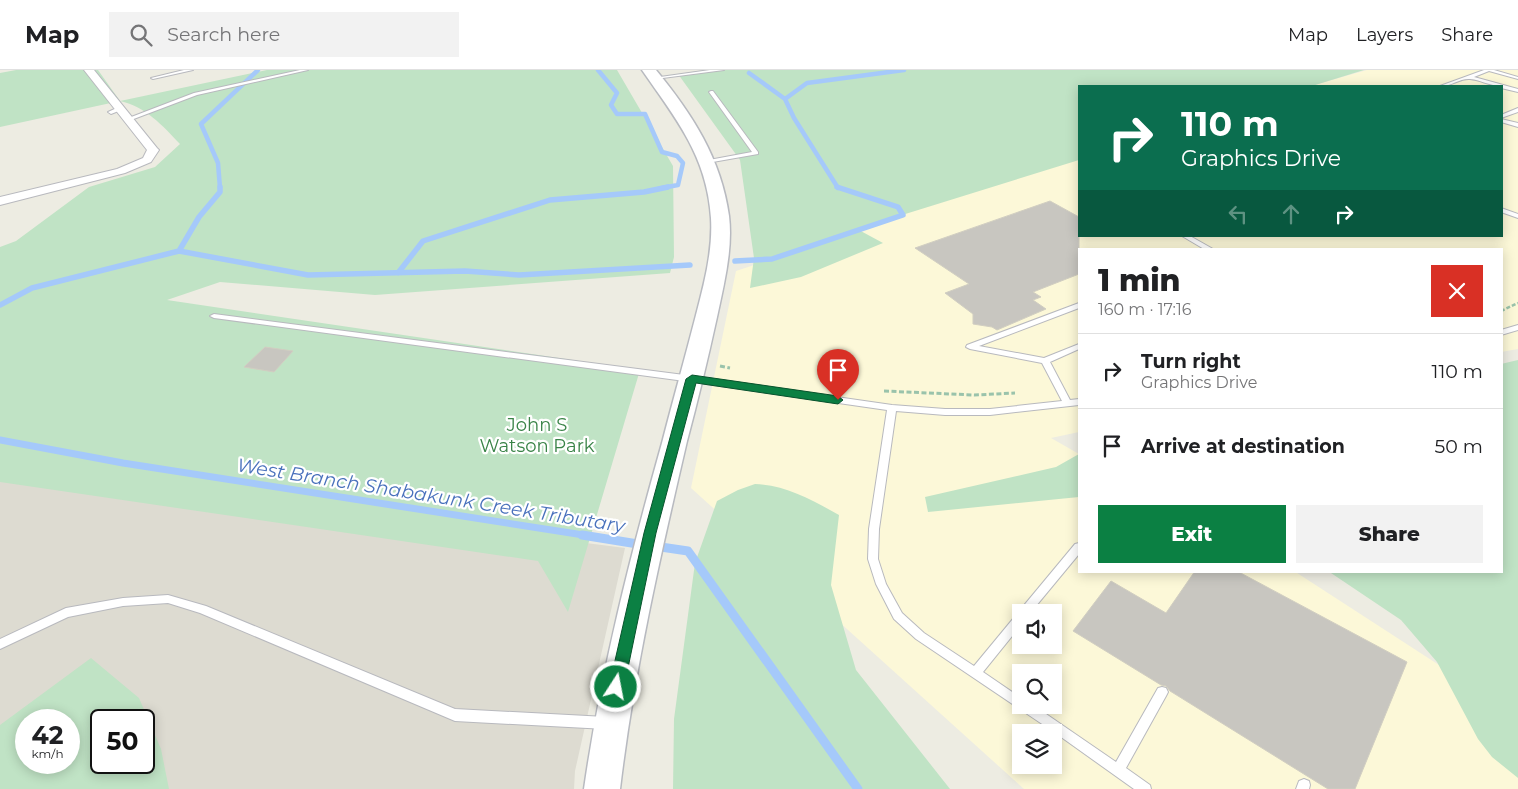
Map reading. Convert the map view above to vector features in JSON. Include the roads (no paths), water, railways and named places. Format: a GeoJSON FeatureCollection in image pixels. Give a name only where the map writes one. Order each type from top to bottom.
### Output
{"type":"FeatureCollection","features":[{"type":"Feature","properties":{"kind":"main road"},"geometry":{"type":"LineString","coordinates":[[602,789],[609,723],[630,615],[692,379],[715,278],[718,247],[720,218],[709,162],[686,116],[652,74]]}},
{"type":"Feature","properties":{"kind":"street"},"geometry":{"type":"LineString","coordinates":[[0,201],[121,171],[147,160],[153,150],[130,119],[115,110],[89,70]]}},
{"type":"Feature","properties":{"kind":"lane"},"geometry":{"type":"LineString","coordinates":[[153,78],[191,70]]}},
{"type":"Feature","properties":{"kind":"lane"},"geometry":{"type":"LineString","coordinates":[[130,119],[196,94],[306,70]]}},
{"type":"Feature","properties":{"kind":"lane"},"geometry":{"type":"LineString","coordinates":[[652,74],[722,70]]}},
{"type":"Feature","properties":{"kind":"lane"},"geometry":{"type":"LineString","coordinates":[[1445,85],[1489,70],[1518,78]]}},
{"type":"Feature","properties":{"kind":"lane"},"geometry":{"type":"LineString","coordinates":[[1469,76],[1495,85]]}},
{"type":"Feature","properties":{"kind":"lane"},"geometry":{"type":"LineString","coordinates":[[1504,88],[1518,91]]}},
{"type":"Feature","properties":{"kind":"lane"},"geometry":{"type":"LineString","coordinates":[[709,162],[756,154],[711,92]]}},
{"type":"Feature","properties":{"kind":"lane"},"geometry":{"type":"LineString","coordinates":[[1503,117],[1518,110]]}},
{"type":"Feature","properties":{"kind":"lane"},"geometry":{"type":"LineString","coordinates":[[1503,119],[1518,125]]}},
{"type":"Feature","properties":{"kind":"lane"},"geometry":{"type":"LineString","coordinates":[[1503,211],[1518,216]]}},
{"type":"Feature","properties":{"kind":"lane"},"geometry":{"type":"LineString","coordinates":[[1188,237],[1208,248]]}},
{"type":"Feature","properties":{"kind":"lane"},"geometry":{"type":"LineString","coordinates":[[1078,305],[970,347],[1045,361],[1078,346]]}},
{"type":"Feature","properties":{"kind":"lane"},"geometry":{"type":"LineString","coordinates":[[214,316],[692,379],[892,408],[945,412],[990,412],[1078,402]]}},
{"type":"Feature","properties":{"kind":"lane"},"geometry":{"type":"LineString","coordinates":[[1503,332],[1518,326]]}},
{"type":"Feature","properties":{"kind":"lane"},"geometry":{"type":"LineString","coordinates":[[1045,361],[1068,404]]}},
{"type":"Feature","properties":{"kind":"lane"},"geometry":{"type":"LineString","coordinates":[[892,408],[874,529],[873,559],[881,584],[898,616],[920,636],[1012,698]]}},
{"type":"Feature","properties":{"kind":"lane"},"geometry":{"type":"LineString","coordinates":[[1032,604],[1078,547]]}},
{"type":"Feature","properties":{"kind":"lane"},"geometry":{"type":"LineString","coordinates":[[0,644],[66,613],[123,602],[168,600],[202,609],[455,715],[609,723]]}},
{"type":"Feature","properties":{"kind":"lane"},"geometry":{"type":"LineString","coordinates":[[975,673],[1012,628]]}},
{"type":"Feature","properties":{"kind":"lane"},"geometry":{"type":"LineString","coordinates":[[1118,770],[1162,692]]}},
{"type":"Feature","properties":{"kind":"lane"},"geometry":{"type":"LineString","coordinates":[[1035,714],[1145,789]]}},
{"type":"Feature","properties":{"kind":"waterway"},"geometry":{"type":"LineString","coordinates":[[220,188],[218,163],[201,124],[258,70]]}},
{"type":"Feature","properties":{"kind":"waterway"},"geometry":{"type":"LineString","coordinates":[[598,70],[617,93],[611,105],[617,114],[645,114],[662,152],[677,156],[683,163],[678,185],[662,188]]}},
{"type":"Feature","properties":{"kind":"waterway"},"geometry":{"type":"LineString","coordinates":[[785,99],[807,83],[904,70]]}},
{"type":"Feature","properties":{"kind":"waterway"},"geometry":{"type":"LineString","coordinates":[[749,73],[785,99]]}},
{"type":"Feature","properties":{"kind":"waterway"},"geometry":{"type":"LineString","coordinates":[[785,99],[794,118],[837,187]]}},
{"type":"Feature","properties":{"kind":"waterway"},"geometry":{"type":"LineString","coordinates":[[398,273],[423,241],[550,200],[644,192],[668,187]]}},
{"type":"Feature","properties":{"kind":"waterway"},"geometry":{"type":"LineString","coordinates":[[735,261],[772,259],[903,215],[898,207],[837,187]]}},
{"type":"Feature","properties":{"kind":"waterway"},"geometry":{"type":"LineString","coordinates":[[179,251],[199,217],[220,192],[220,188]]}},
{"type":"Feature","properties":{"kind":"waterway"},"geometry":{"type":"LineString","coordinates":[[0,305],[32,288],[179,251]]}},
{"type":"Feature","properties":{"kind":"waterway"},"geometry":{"type":"LineString","coordinates":[[179,251],[308,275],[398,273]]}},
{"type":"Feature","properties":{"kind":"waterway"},"geometry":{"type":"LineString","coordinates":[[398,273],[465,271],[519,275],[690,265]]}},
{"type":"Feature","properties":{"kind":"waterway","name":"West Branch Shabakunk Creek Tributary"},"geometry":{"type":"LineString","coordinates":[[0,440],[123,463],[590,536]]}},
{"type":"Feature","properties":{"kind":"waterway","name":"West Branch Shabakunk Creek Tributary"},"geometry":{"type":"LineString","coordinates":[[582,535],[644,545]]}},
{"type":"Feature","properties":{"kind":"waterway","name":"West Branch Shabakunk Creek Tributary"},"geometry":{"type":"LineString","coordinates":[[654,546],[688,551],[858,789]]}},
{"type":"Feature","properties":{"kind":"park label","name":"John S Watson Park"},"geometry":{"type":"Point","coordinates":[537,435]}}]}
